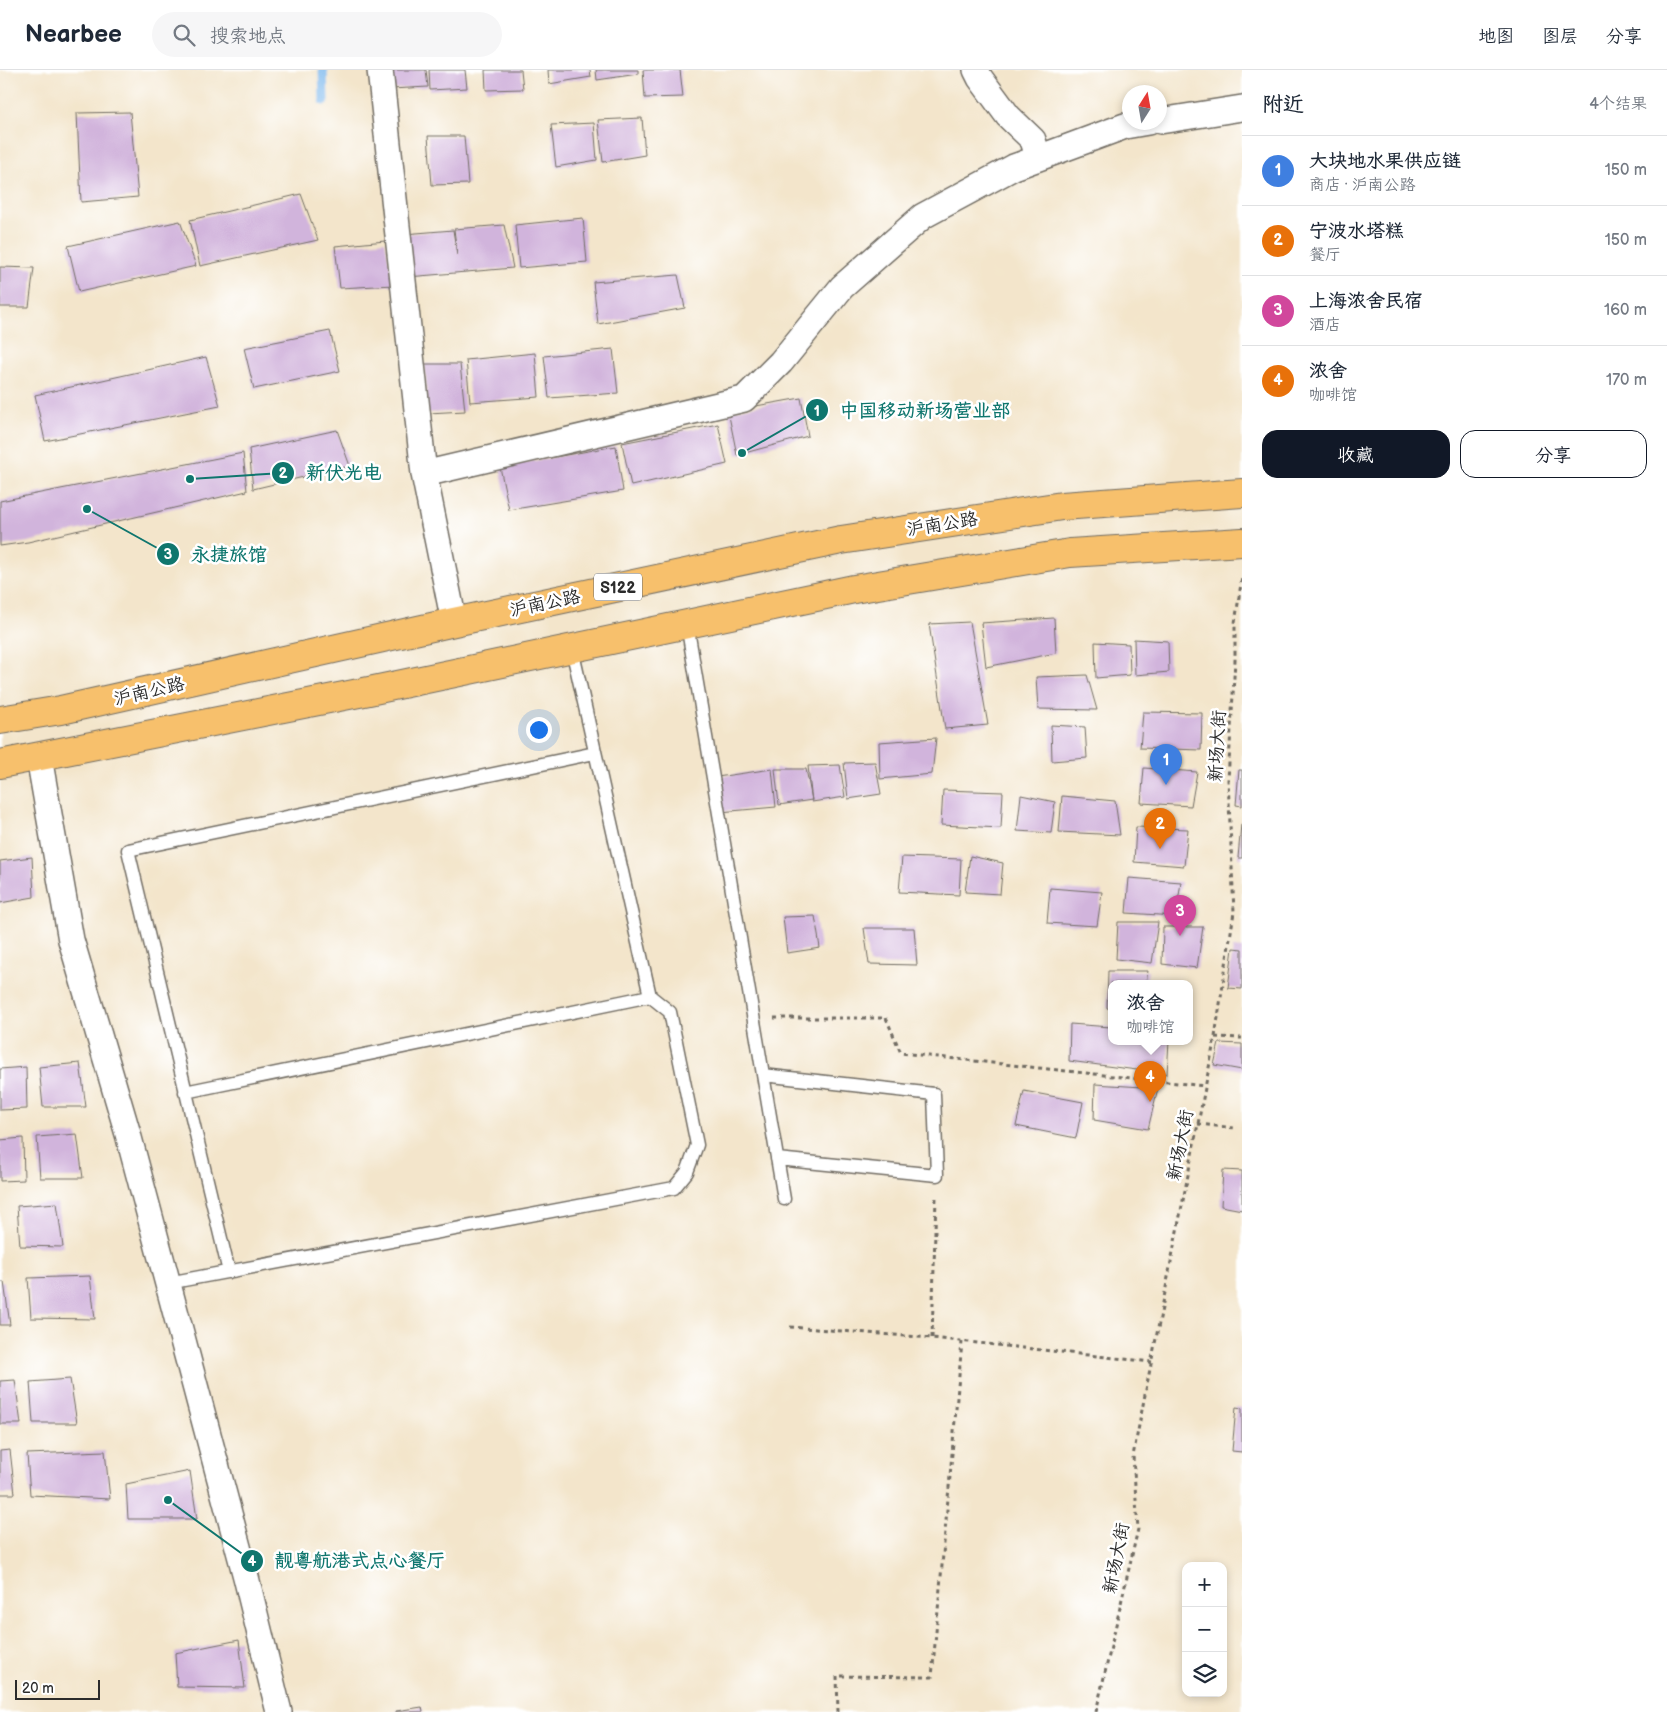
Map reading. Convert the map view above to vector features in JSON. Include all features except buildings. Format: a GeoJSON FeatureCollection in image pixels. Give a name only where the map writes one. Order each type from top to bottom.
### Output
{"type":"FeatureCollection","features":[{"type":"Feature","properties":{"kind":"main road","name":"沪南公路"},"geometry":{"type":"LineString","coordinates":[[0,720],[61,710],[454,622],[841,540],[1062,506],[1242,494]]}},
{"type":"Feature","properties":{"kind":"main road"},"geometry":{"type":"LineString","coordinates":[[0,764],[368,691],[854,589],[1070,553],[1242,542]]}},
{"type":"Feature","properties":{"kind":"street"},"geometry":{"type":"LineString","coordinates":[[380,70],[424,474],[454,622]]}},
{"type":"Feature","properties":{"kind":"street"},"geometry":{"type":"LineString","coordinates":[[976,70],[1008,116],[1033,140],[1038,158]]}},
{"type":"Feature","properties":{"kind":"street"},"geometry":{"type":"LineString","coordinates":[[1167,120],[1242,108]]}},
{"type":"Feature","properties":{"kind":"street"},"geometry":{"type":"LineString","coordinates":[[424,474],[744,399],[781,362],[842,287],[923,216],[1014,167],[1122,127]]}},
{"type":"Feature","properties":{"kind":"street"},"geometry":{"type":"LineString","coordinates":[[39,757],[71,940],[128,1134],[168,1282],[246,1577],[279,1712]]}},
{"type":"Feature","properties":{"kind":"lane"},"geometry":{"type":"LineString","coordinates":[[687,624],[784,1199]]}},
{"type":"Feature","properties":{"kind":"lane"},"geometry":{"type":"LineString","coordinates":[[168,1282],[674,1188],[688,1172],[697,1145],[670,1012],[650,996],[572,649]]}},
{"type":"Feature","properties":{"kind":"lane"},"geometry":{"type":"LineString","coordinates":[[229,1272],[128,850],[595,753]]}},
{"type":"Feature","properties":{"kind":"lane"},"geometry":{"type":"LineString","coordinates":[[185,1092],[650,996]]}},
{"type":"Feature","properties":{"kind":"lane"},"geometry":{"type":"LineString","coordinates":[[763,1075],[934,1094],[937,1175],[777,1159]]}},
{"type":"Feature","properties":{"kind":"path","name":"新场大街"},"geometry":{"type":"LineString","coordinates":[[1096,1712],[1138,1529],[1133,1456],[1215,1037],[1234,912],[1228,780],[1235,660],[1235,623],[1242,577]]}},
{"type":"Feature","properties":{"kind":"path"},"geometry":{"type":"LineString","coordinates":[[754,1018],[886,1018],[901,1053],[1205,1086]]}},
{"type":"Feature","properties":{"kind":"path"},"geometry":{"type":"LineString","coordinates":[[1215,1037],[1242,1038]]}},
{"type":"Feature","properties":{"kind":"path"},"geometry":{"type":"LineString","coordinates":[[1198,1124],[1235,1128]]}},
{"type":"Feature","properties":{"kind":"path"},"geometry":{"type":"LineString","coordinates":[[932,1338],[937,1175]]}},
{"type":"Feature","properties":{"kind":"path"},"geometry":{"type":"LineString","coordinates":[[790,1327],[932,1338],[1152,1362]]}},
{"type":"Feature","properties":{"kind":"path"},"geometry":{"type":"LineString","coordinates":[[838,1712],[837,1676],[932,1677],[962,1342]]}},
{"type":"Feature","properties":{"kind":"waterway"},"geometry":{"type":"LineString","coordinates":[[323,70],[324,101]]}},
{"type":"Feature","properties":{"kind":"place","name":"中国移动新场营业部"},"geometry":{"type":"Point","coordinates":[742,453]}},
{"type":"Feature","properties":{"kind":"place","name":"新伏光电"},"geometry":{"type":"Point","coordinates":[190,479]}},
{"type":"Feature","properties":{"kind":"place","name":"永捷旅馆"},"geometry":{"type":"Point","coordinates":[87,509]}},
{"type":"Feature","properties":{"kind":"place","name":"大块地水果供应链"},"geometry":{"type":"Point","coordinates":[1166,785]}},
{"type":"Feature","properties":{"kind":"place","name":"宁波水塔糕"},"geometry":{"type":"Point","coordinates":[1160,849]}},
{"type":"Feature","properties":{"kind":"place","name":"上海浓舍民宿"},"geometry":{"type":"Point","coordinates":[1180,936]}},
{"type":"Feature","properties":{"kind":"place","name":"浓舍"},"geometry":{"type":"Point","coordinates":[1150,1102]}},
{"type":"Feature","properties":{"kind":"place","name":"靓粤航港式点心餐厅"},"geometry":{"type":"Point","coordinates":[168,1500]}}]}
